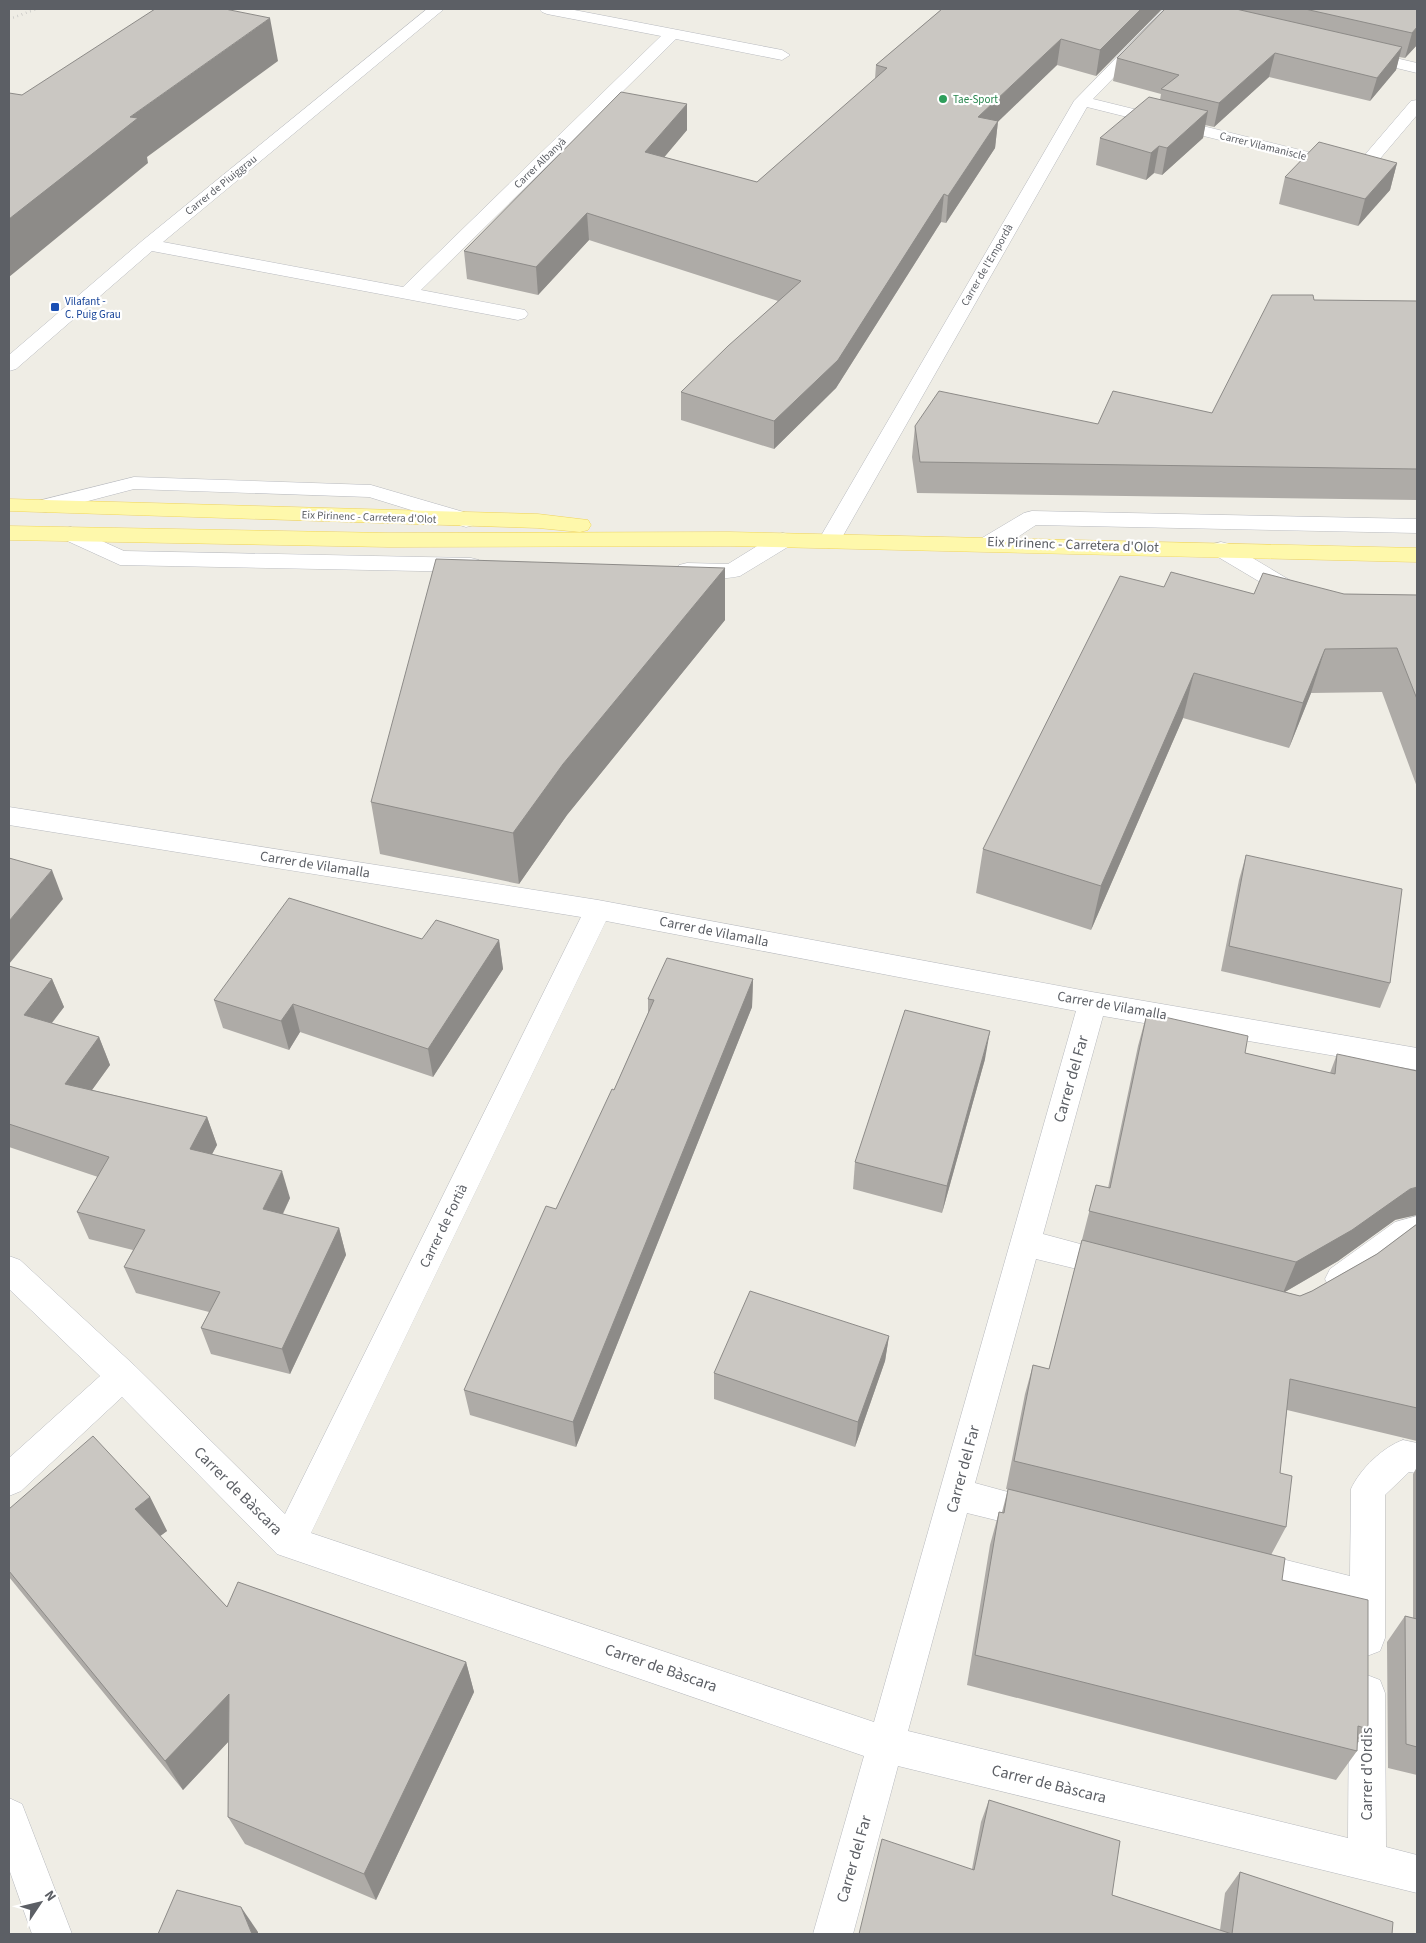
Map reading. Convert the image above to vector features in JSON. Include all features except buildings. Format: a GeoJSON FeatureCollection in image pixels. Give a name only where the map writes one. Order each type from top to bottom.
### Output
{"type":"FeatureCollection","features":[{"type":"Feature","properties":{"kind":"main road","name":"Eix Pirinenc - Carretera d'Olot"},"geometry":{"type":"LineString","coordinates":[[9,505],[538,521],[729,539]]}},
{"type":"Feature","properties":{"kind":"main road","name":"Eix Pirinenc - Carretera d'Olot"},"geometry":{"type":"LineString","coordinates":[[9,533],[390,540],[829,540],[1417,555]]}},
{"type":"Feature","properties":{"kind":"street","name":"Carrer de Piuiggrau"},"geometry":{"type":"LineString","coordinates":[[9,365],[148,244],[436,9]]}},
{"type":"Feature","properties":{"kind":"street"},"geometry":{"type":"LineString","coordinates":[[547,9],[782,55]]}},
{"type":"Feature","properties":{"kind":"street"},"geometry":{"type":"LineString","coordinates":[[1171,10],[1189,15]]}},
{"type":"Feature","properties":{"kind":"street","name":"Carrer de l'Empordà"},"geometry":{"type":"LineString","coordinates":[[829,540],[1082,101],[1171,10]]}},
{"type":"Feature","properties":{"kind":"street","name":"Carrer Albanyà"},"geometry":{"type":"LineString","coordinates":[[407,293],[673,33]]}},
{"type":"Feature","properties":{"kind":"street"},"geometry":{"type":"LineString","coordinates":[[1341,50],[1417,68]]}},
{"type":"Feature","properties":{"kind":"street","name":"Carrer Vilamaniscle"},"geometry":{"type":"LineString","coordinates":[[1082,101],[1361,170],[1417,105]]}},
{"type":"Feature","properties":{"kind":"street"},"geometry":{"type":"LineString","coordinates":[[148,244],[518,314]]}},
{"type":"Feature","properties":{"kind":"street"},"geometry":{"type":"LineString","coordinates":[[990,543],[1032,518],[1417,526]]}},
{"type":"Feature","properties":{"kind":"street"},"geometry":{"type":"LineString","coordinates":[[71,534],[120,558],[495,566]]}},
{"type":"Feature","properties":{"kind":"street"},"geometry":{"type":"LineString","coordinates":[[662,569],[732,571],[783,540]]}},
{"type":"Feature","properties":{"kind":"street"},"geometry":{"type":"LineString","coordinates":[[1221,550],[1311,602]]}},
{"type":"Feature","properties":{"kind":"street","name":"Carrer de Vilamalla"},"geometry":{"type":"LineString","coordinates":[[9,816],[598,910],[1092,1003],[1417,1059]]}},
{"type":"Feature","properties":{"kind":"street","name":"Carrer de Fortià"},"geometry":{"type":"LineString","coordinates":[[289,1542],[598,910]]}},
{"type":"Feature","properties":{"kind":"street","name":"Carrer del Far"},"geometry":{"type":"LineString","coordinates":[[833,1934],[1092,1003]]}},
{"type":"Feature","properties":{"kind":"street"},"geometry":{"type":"LineString","coordinates":[[1318,1291],[1350,1273],[1406,1230],[1417,1229]]}},
{"type":"Feature","properties":{"kind":"street"},"geometry":{"type":"LineString","coordinates":[[1026,1243],[1141,1272]]}},
{"type":"Feature","properties":{"kind":"street","name":"Carrer de Bàscara"},"geometry":{"type":"LineString","coordinates":[[9,1269],[123,1376],[289,1542],[887,1745],[1417,1874]]}},
{"type":"Feature","properties":{"kind":"street"},"geometry":{"type":"LineString","coordinates":[[9,1480],[123,1376]]}},
{"type":"Feature","properties":{"kind":"street","name":"Carrer d'Ordis"},"geometry":{"type":"LineString","coordinates":[[1367,1862],[1368,1489],[1403,1455],[1417,1458]]}},
{"type":"Feature","properties":{"kind":"street"},"geometry":{"type":"LineString","coordinates":[[956,1494],[1071,1523]]}},
{"type":"Feature","properties":{"kind":"street"},"geometry":{"type":"LineString","coordinates":[[1214,1559],[1368,1597]]}},
{"type":"Feature","properties":{"kind":"street"},"geometry":{"type":"LineString","coordinates":[[9,1817],[52,1934]]}},
{"type":"Feature","properties":{"kind":"railway"},"geometry":{"type":"LineString","coordinates":[[9,19],[37,9]]}},
{"type":"Feature","properties":{"kind":"place","name":"Tae-Sport"},"geometry":{"type":"Point","coordinates":[943,99]}},
{"type":"Feature","properties":{"kind":"place","name":"Vilafant - C. Puig Grau"},"geometry":{"type":"Point","coordinates":[55,307]}}]}
